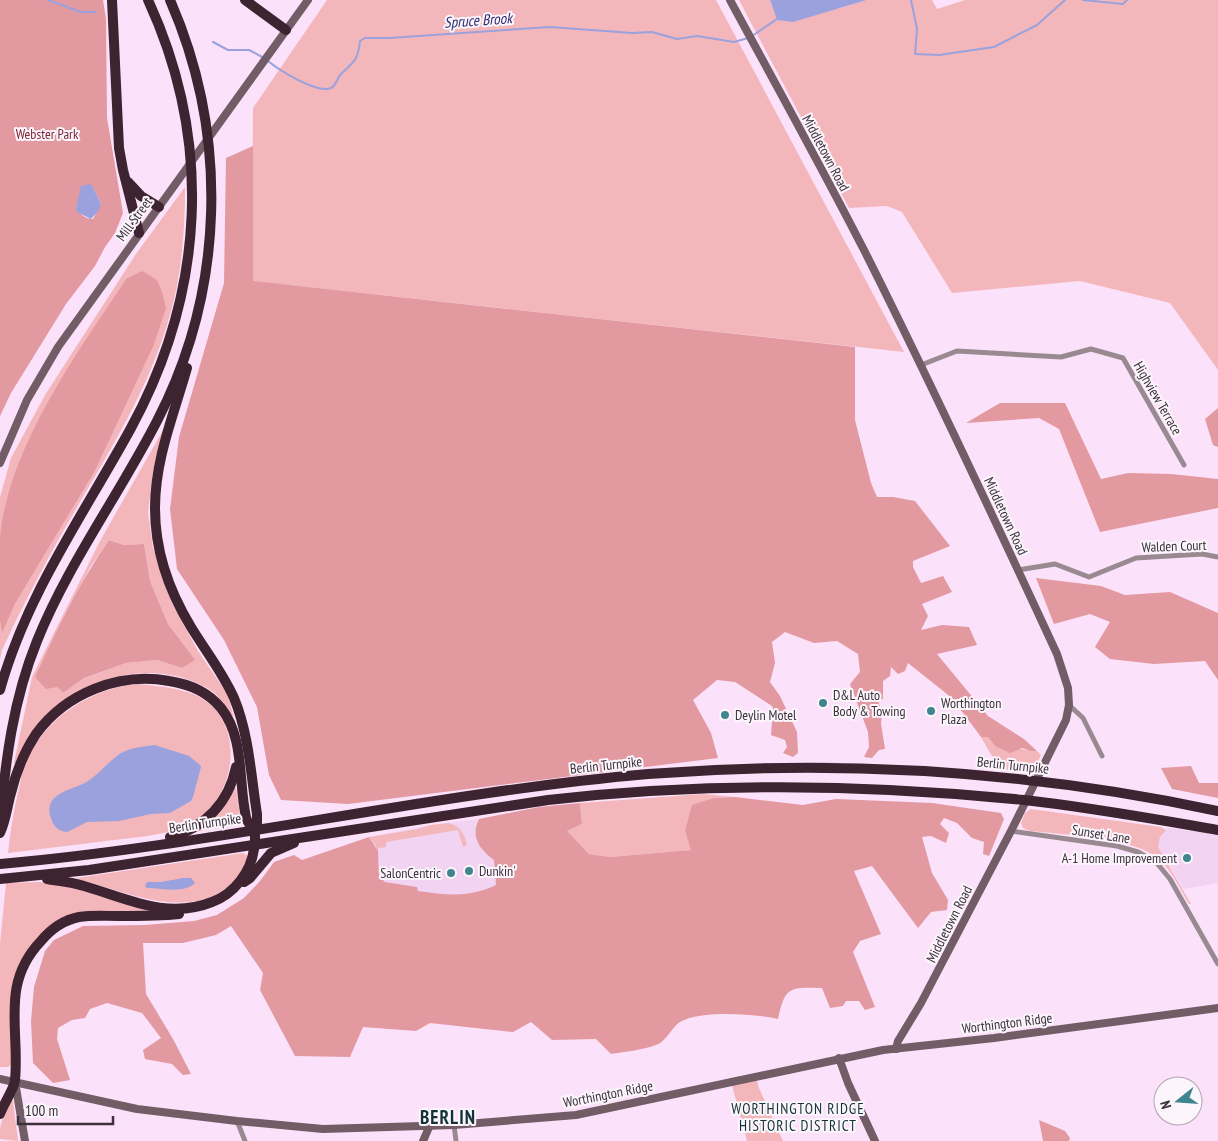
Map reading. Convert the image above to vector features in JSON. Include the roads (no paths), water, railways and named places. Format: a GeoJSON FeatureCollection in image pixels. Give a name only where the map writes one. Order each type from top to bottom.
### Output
{"type":"FeatureCollection","features":[{"type":"Feature","properties":{"kind":"highway"},"geometry":{"type":"LineString","coordinates":[[112,0],[118,138],[125,177],[139,233]]}},
{"type":"Feature","properties":{"kind":"highway"},"geometry":{"type":"LineString","coordinates":[[0,690],[17,638],[39,589],[131,428],[160,366],[175,323],[184,286],[191,229],[193,189],[189,137],[175,71],[148,0]]}},
{"type":"Feature","properties":{"kind":"highway"},"geometry":{"type":"LineString","coordinates":[[0,826],[9,737],[20,692],[34,648],[62,589],[158,419],[178,377],[193,332],[204,283],[209,254],[212,209],[211,164],[205,114],[192,57],[170,0]]}},
{"type":"Feature","properties":{"kind":"highway"},"geometry":{"type":"LineString","coordinates":[[246,0],[286,30]]}},
{"type":"Feature","properties":{"kind":"highway"},"geometry":{"type":"LineString","coordinates":[[125,177],[136,191],[158,207]]}},
{"type":"Feature","properties":{"kind":"highway"},"geometry":{"type":"LineString","coordinates":[[193,332],[190,360],[158,466],[155,496],[157,537],[163,565],[176,598],[184,615],[226,684],[239,712],[257,814],[257,823],[253,830]]}},
{"type":"Feature","properties":{"kind":"highway"},"geometry":{"type":"LineString","coordinates":[[0,833],[6,819],[10,794],[27,749],[39,731],[56,712],[85,693],[130,679],[154,679],[180,683],[204,693],[218,706],[234,733],[246,818],[248,825],[253,830],[255,844],[250,866],[238,884]]}},
{"type":"Feature","properties":{"kind":"highway"},"geometry":{"type":"LineString","coordinates":[[148,846],[188,831],[208,818],[218,807],[233,781],[238,758]]}},
{"type":"Feature","properties":{"kind":"highway","name":"Berlin Turnpike"},"geometry":{"type":"LineString","coordinates":[[0,864],[55,859],[148,846],[547,786],[639,775],[704,771],[779,768],[879,769],[936,772],[1035,781],[1141,796],[1218,811]]}},
{"type":"Feature","properties":{"kind":"highway","name":"Berlin Turnpike"},"geometry":{"type":"LineString","coordinates":[[0,880],[31,877],[548,800],[679,789],[844,788],[942,793],[1025,800],[1218,830]]}},
{"type":"Feature","properties":{"kind":"highway"},"geometry":{"type":"LineString","coordinates":[[31,877],[78,884],[150,906],[173,909],[196,906],[220,899],[238,884],[250,878],[274,852],[310,836]]}},
{"type":"Feature","properties":{"kind":"highway"},"geometry":{"type":"LineString","coordinates":[[0,1114],[15,1082],[14,1011],[17,987],[27,959],[46,935],[61,924],[80,917],[168,915],[184,913],[196,906]]}},
{"type":"Feature","properties":{"kind":"street","name":"Mill Street"},"geometry":{"type":"LineString","coordinates":[[0,463],[22,412],[47,364],[139,233],[308,0]]}},
{"type":"Feature","properties":{"kind":"street","name":"Middletown Road"},"geometry":{"type":"LineString","coordinates":[[730,0],[863,248],[962,449],[1062,666],[1068,688],[1069,705],[1063,727],[922,1003],[898,1041],[896,1048]]}},
{"type":"Feature","properties":{"kind":"street","name":"Highview Terrace"},"geometry":{"type":"LineString","coordinates":[[920,366],[957,351],[1061,357],[1091,349],[1122,358],[1184,465]]}},
{"type":"Feature","properties":{"kind":"street","name":"Walden Court"},"geometry":{"type":"LineString","coordinates":[[1018,570],[1055,564],[1089,576],[1136,558],[1202,554],[1218,557]]}},
{"type":"Feature","properties":{"kind":"street"},"geometry":{"type":"LineString","coordinates":[[1069,705],[1083,718],[1102,756]]}},
{"type":"Feature","properties":{"kind":"street","name":"Sunset Lane"},"geometry":{"type":"LineString","coordinates":[[1011,831],[1117,846],[1147,856],[1163,869],[1170,878],[1218,964]]}},
{"type":"Feature","properties":{"kind":"street","name":"Worthington Ridge"},"geometry":{"type":"LineString","coordinates":[[0,1079],[137,1109],[236,1121],[323,1129],[430,1126],[576,1115],[839,1058],[896,1048],[1066,1029],[1218,1008]]}},
{"type":"Feature","properties":{"kind":"street"},"geometry":{"type":"LineString","coordinates":[[839,1058],[848,1083],[875,1141]]}},
{"type":"Feature","properties":{"kind":"street"},"geometry":{"type":"LineString","coordinates":[[15,1082],[25,1141]]}},
{"type":"Feature","properties":{"kind":"street"},"geometry":{"type":"LineString","coordinates":[[236,1121],[245,1141]]}},
{"type":"Feature","properties":{"kind":"street"},"geometry":{"type":"LineString","coordinates":[[454,1124],[456,1141]]}},
{"type":"Feature","properties":{"kind":"street"},"geometry":{"type":"LineString","coordinates":[[423,1141],[430,1126]]}},
{"type":"Feature","properties":{"kind":"water"},"geometry":{"type":"Polygon","coordinates":[[[770,0],[867,0],[793,22],[777,20],[770,0]]]}},
{"type":"Feature","properties":{"kind":"water"},"geometry":{"type":"Polygon","coordinates":[[[90,184],[101,204],[99,210],[91,219],[77,212],[76,208],[81,186],[90,184]]]}},
{"type":"Feature","properties":{"kind":"water"},"geometry":{"type":"Polygon","coordinates":[[[155,745],[189,756],[200,765],[191,801],[170,813],[151,814],[119,821],[87,822],[67,832],[54,826],[49,811],[50,804],[54,798],[88,781],[121,753],[155,745]]]}},
{"type":"Feature","properties":{"kind":"water"},"geometry":{"type":"Polygon","coordinates":[[[191,878],[195,883],[185,888],[172,890],[147,888],[145,886],[147,882],[161,882],[191,878]]]}},
{"type":"Feature","properties":{"kind":"waterway","name":"Spruce Brook"},"geometry":{"type":"LineString","coordinates":[[48,0],[81,12],[96,12]]}},
{"type":"Feature","properties":{"kind":"waterway"},"geometry":{"type":"LineString","coordinates":[[911,0],[917,29],[915,54],[939,55],[994,47],[1037,25],[1065,0]]}},
{"type":"Feature","properties":{"kind":"waterway"},"geometry":{"type":"LineString","coordinates":[[1083,0],[1123,4],[1127,0]]}},
{"type":"Feature","properties":{"kind":"waterway","name":"Spruce Brook"},"geometry":{"type":"LineString","coordinates":[[752,36],[777,19]]}},
{"type":"Feature","properties":{"kind":"waterway","name":"Spruce Brook"},"geometry":{"type":"LineString","coordinates":[[268,61],[298,80],[317,88],[325,89],[333,87],[340,75],[353,62],[357,56],[360,41],[365,38],[550,27],[632,33],[652,32],[677,39],[697,36],[734,42],[748,38]]}},
{"type":"Feature","properties":{"kind":"waterway","name":"Spruce Brook"},"geometry":{"type":"LineString","coordinates":[[213,42],[228,50],[249,50],[264,58]]}},
{"type":"Feature","properties":{"kind":"place","name":"D&L Auto Body & Towing"},"geometry":{"type":"Point","coordinates":[823,703]}},
{"type":"Feature","properties":{"kind":"place","name":"Worthington Plaza"},"geometry":{"type":"Point","coordinates":[931,711]}},
{"type":"Feature","properties":{"kind":"place","name":"Deylin Motel"},"geometry":{"type":"Point","coordinates":[725,715]}},
{"type":"Feature","properties":{"kind":"place","name":"A-1 Home Improvement"},"geometry":{"type":"Point","coordinates":[1187,858]}},
{"type":"Feature","properties":{"kind":"place","name":"Dunkin'"},"geometry":{"type":"Point","coordinates":[469,871]}},
{"type":"Feature","properties":{"kind":"place","name":"SalonCentric"},"geometry":{"type":"Point","coordinates":[451,873]}},
{"type":"Feature","properties":{"kind":"district","name":"WORTHINGTON RIDGE HISTORIC DISTRICT"},"geometry":{"type":"Point","coordinates":[798,1116]}},
{"type":"Feature","properties":{"kind":"district","name":"BERLIN"},"geometry":{"type":"Point","coordinates":[448,1117]}},
{"type":"Feature","properties":{"kind":"park label","name":"Webster Park"},"geometry":{"type":"Point","coordinates":[47,134]}}]}
